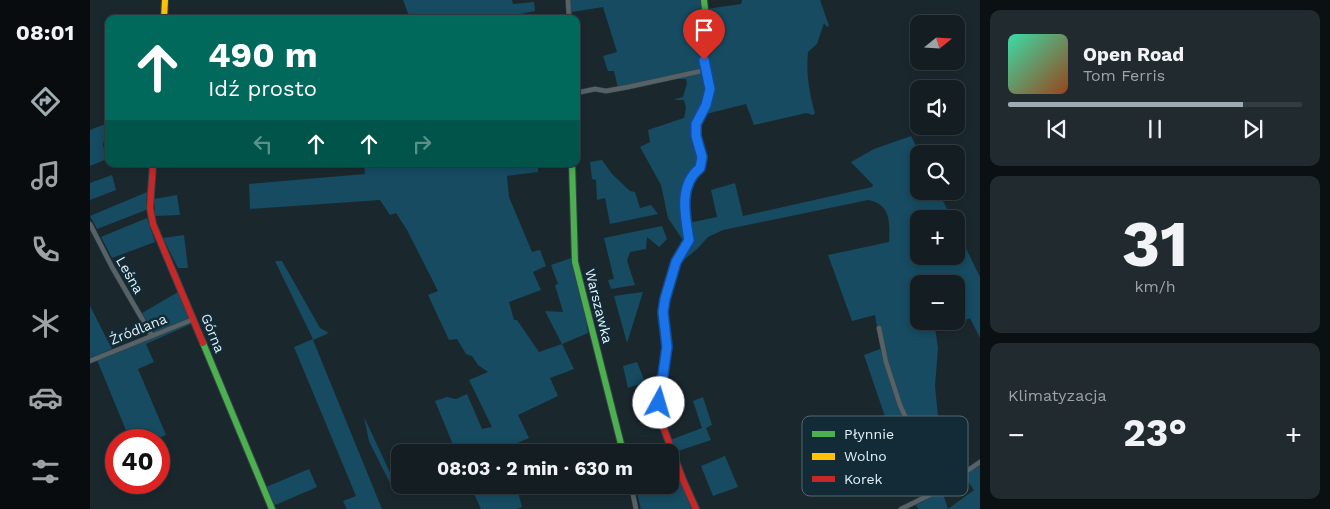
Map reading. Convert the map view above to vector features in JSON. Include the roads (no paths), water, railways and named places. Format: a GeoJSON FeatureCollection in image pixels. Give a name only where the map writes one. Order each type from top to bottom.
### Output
{"type":"FeatureCollection","features":[{"type":"Feature","properties":{"kind":"street"},"geometry":{"type":"LineString","coordinates":[[164,15],[166,0]]}},
{"type":"Feature","properties":{"kind":"street"},"geometry":{"type":"LineString","coordinates":[[568,0],[569,15]]}},
{"type":"Feature","properties":{"kind":"street"},"geometry":{"type":"LineString","coordinates":[[696,509],[661,421],[659,403],[667,347],[663,312],[676,262],[689,240],[685,214],[686,188],[692,174],[700,168],[702,157],[696,136],[696,124],[706,105],[710,89],[701,34],[705,9],[704,0]]}},
{"type":"Feature","properties":{"kind":"street"},"geometry":{"type":"LineString","coordinates":[[580,92],[595,89],[606,91],[706,70]]}},
{"type":"Feature","properties":{"kind":"street","name":"Górna"},"geometry":{"type":"LineString","coordinates":[[153,167],[150,208],[152,218],[272,509]]}},
{"type":"Feature","properties":{"kind":"street","name":"Warszawka"},"geometry":{"type":"LineString","coordinates":[[572,167],[575,262],[621,444]]}},
{"type":"Feature","properties":{"kind":"street","name":"Leśna"},"geometry":{"type":"LineString","coordinates":[[90,224],[112,267],[152,336]]}},
{"type":"Feature","properties":{"kind":"street","name":"Źródlana"},"geometry":{"type":"LineString","coordinates":[[90,361],[194,319]]}},
{"type":"Feature","properties":{"kind":"street"},"geometry":{"type":"LineString","coordinates":[[879,328],[886,362],[905,416]]}},
{"type":"Feature","properties":{"kind":"street"},"geometry":{"type":"LineString","coordinates":[[968,471],[980,462]]}},
{"type":"Feature","properties":{"kind":"street"},"geometry":{"type":"LineString","coordinates":[[633,494],[636,509]]}},
{"type":"Feature","properties":{"kind":"street"},"geometry":{"type":"LineString","coordinates":[[900,509],[929,496]]}}]}
